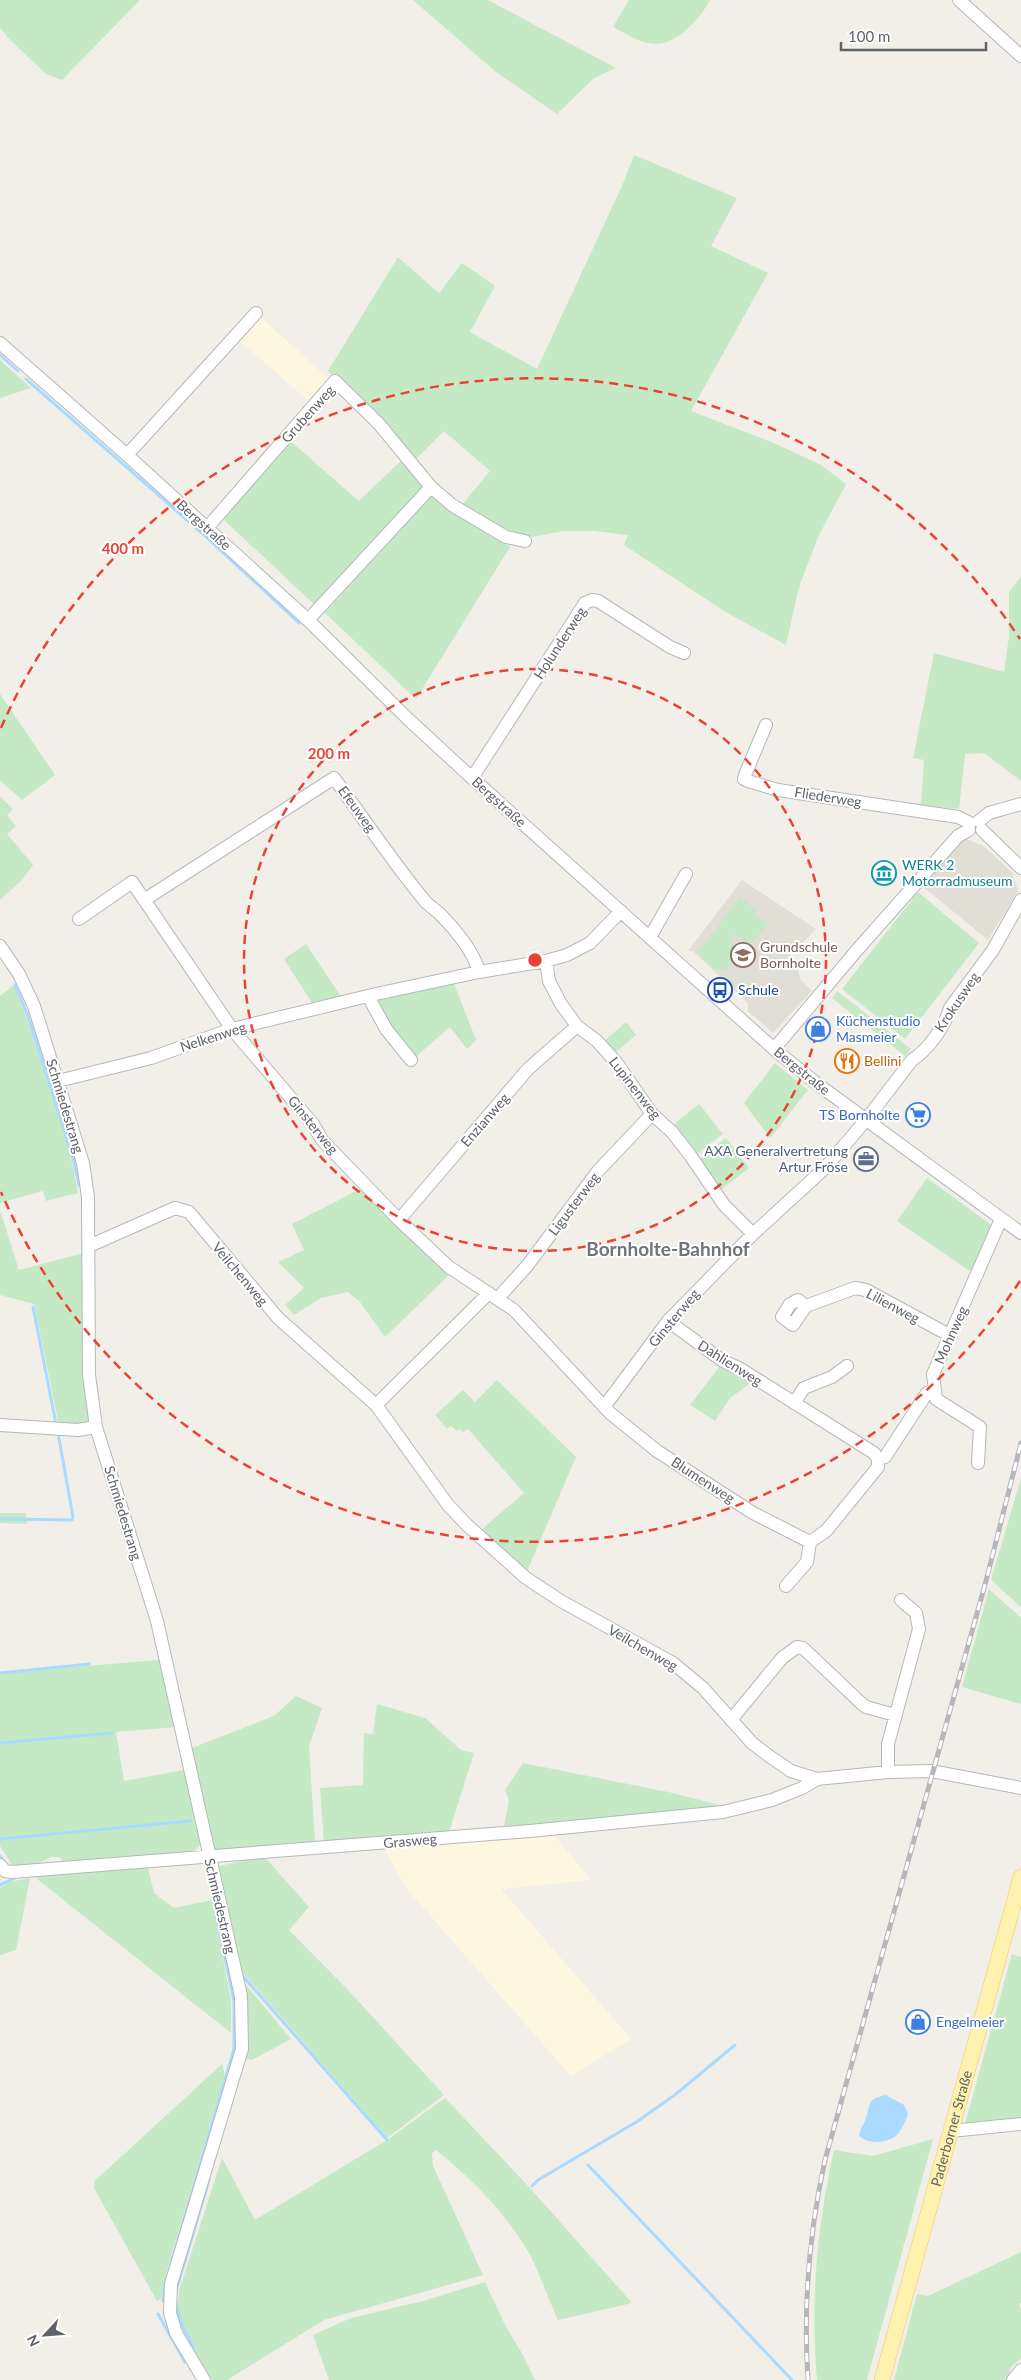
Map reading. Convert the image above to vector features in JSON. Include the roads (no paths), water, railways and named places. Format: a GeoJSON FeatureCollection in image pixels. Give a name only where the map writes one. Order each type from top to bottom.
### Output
{"type":"FeatureCollection","features":[{"type":"Feature","properties":{"kind":"main road","name":"Paderborner Straße"},"geometry":{"type":"LineString","coordinates":[[882,2380],[1021,1877]]}},
{"type":"Feature","properties":{"kind":"street"},"geometry":{"type":"LineString","coordinates":[[959,0],[1021,56]]}},
{"type":"Feature","properties":{"kind":"street"},"geometry":{"type":"LineString","coordinates":[[127,455],[256,313]]}},
{"type":"Feature","properties":{"kind":"street","name":"Bergstraße"},"geometry":{"type":"LineString","coordinates":[[0,343],[127,455],[308,620],[472,778],[774,1048],[866,1120],[1020,1231]]}},
{"type":"Feature","properties":{"kind":"street","name":"Grubenweg"},"geometry":{"type":"LineString","coordinates":[[207,528],[335,381],[379,424],[431,487],[452,505],[506,537],[525,540]]}},
{"type":"Feature","properties":{"kind":"street"},"geometry":{"type":"LineString","coordinates":[[308,620],[431,487]]}},
{"type":"Feature","properties":{"kind":"street","name":"Holunderweg"},"geometry":{"type":"LineString","coordinates":[[472,778],[586,603],[592,600],[598,601],[670,647],[684,653]]}},
{"type":"Feature","properties":{"kind":"street","name":"Fliederweg"},"geometry":{"type":"LineString","coordinates":[[766,725],[745,775],[744,779],[748,781],[778,790],[958,817],[975,826]]}},
{"type":"Feature","properties":{"kind":"street","name":"Efeuweg"},"geometry":{"type":"LineString","coordinates":[[144,900],[334,778],[426,903],[441,915],[453,929],[477,963],[479,972]]}},
{"type":"Feature","properties":{"kind":"street"},"geometry":{"type":"LineString","coordinates":[[774,1048],[958,836],[975,826],[989,814],[1021,804]]}},
{"type":"Feature","properties":{"kind":"street"},"geometry":{"type":"LineString","coordinates":[[975,826],[1021,868]]}},
{"type":"Feature","properties":{"kind":"street"},"geometry":{"type":"LineString","coordinates":[[650,937],[686,874]]}},
{"type":"Feature","properties":{"kind":"street"},"geometry":{"type":"LineString","coordinates":[[79,919],[132,882],[232,1029]]}},
{"type":"Feature","properties":{"kind":"street","name":"Krokusweg"},"geometry":{"type":"LineString","coordinates":[[866,1120],[912,1060],[922,1054],[948,1017],[950,1008],[993,950],[1021,900]]}},
{"type":"Feature","properties":{"kind":"street","name":"Nelkenweg"},"geometry":{"type":"LineString","coordinates":[[58,1081],[151,1058],[232,1029],[368,996],[479,972],[546,961],[576,952],[590,942],[621,911]]}},
{"type":"Feature","properties":{"kind":"street","name":"Schmiedestrang"},"geometry":{"type":"LineString","coordinates":[[0,946],[19,974],[34,1006],[83,1163],[88,1197],[89,1375],[96,1428],[157,1621],[208,1856],[241,1996],[242,2049],[171,2284],[170,2313],[174,2326],[204,2380]]}},
{"type":"Feature","properties":{"kind":"street","name":"Lupinenweg"},"geometry":{"type":"LineString","coordinates":[[546,961],[549,981],[561,1004],[577,1026],[597,1041],[616,1062],[652,1114],[672,1132],[724,1205],[753,1234]]}},
{"type":"Feature","properties":{"kind":"street"},"geometry":{"type":"LineString","coordinates":[[368,996],[386,1029],[411,1060]]}},
{"type":"Feature","properties":{"kind":"street","name":"Enzianweg"},"geometry":{"type":"LineString","coordinates":[[399,1220],[528,1068],[577,1026]]}},
{"type":"Feature","properties":{"kind":"street","name":"Ginsterweg"},"geometry":{"type":"LineString","coordinates":[[232,1029],[313,1124],[322,1140],[399,1220],[449,1267],[514,1310],[604,1407],[668,1321],[753,1234],[824,1168],[866,1120]]}},
{"type":"Feature","properties":{"kind":"street","name":"Ligusterweg"},"geometry":{"type":"LineString","coordinates":[[494,1295],[527,1266],[598,1171],[652,1114]]}},
{"type":"Feature","properties":{"kind":"street","name":"Veilchenweg"},"geometry":{"type":"LineString","coordinates":[[89,1246],[175,1208],[189,1212],[278,1318],[376,1405],[448,1505],[467,1524],[526,1578],[561,1601],[673,1663],[703,1688],[731,1720],[769,1756],[792,1771],[817,1779],[888,1772],[931,1772],[1021,1788]]}},
{"type":"Feature","properties":{"kind":"street","name":"Mohnweg"},"geometry":{"type":"LineString","coordinates":[[934,1390],[934,1374],[1001,1219]]}},
{"type":"Feature","properties":{"kind":"street","name":"Lilienweg"},"geometry":{"type":"LineString","coordinates":[[806,1306],[849,1288],[866,1290],[951,1336]]}},
{"type":"Feature","properties":{"kind":"street"},"geometry":{"type":"LineString","coordinates":[[376,1405],[437,1342],[494,1295]]}},
{"type":"Feature","properties":{"kind":"street","name":"Dahlienweg"},"geometry":{"type":"LineString","coordinates":[[668,1321],[724,1361],[739,1368],[874,1453],[878,1459]]}},
{"type":"Feature","properties":{"kind":"street"},"geometry":{"type":"LineString","coordinates":[[794,1403],[804,1388],[832,1377],[846,1366]]}},
{"type":"Feature","properties":{"kind":"street"},"geometry":{"type":"LineString","coordinates":[[786,1586],[807,1562],[810,1542],[826,1531],[878,1467],[878,1459],[885,1457],[927,1392],[934,1390],[936,1399],[980,1426],[978,1463]]}},
{"type":"Feature","properties":{"kind":"street","name":"Blumenweg"},"geometry":{"type":"LineString","coordinates":[[604,1407],[657,1451],[753,1513],[810,1542]]}},
{"type":"Feature","properties":{"kind":"street"},"geometry":{"type":"LineString","coordinates":[[0,1425],[78,1430],[96,1428]]}},
{"type":"Feature","properties":{"kind":"street"},"geometry":{"type":"LineString","coordinates":[[888,1772],[888,1744],[919,1629],[916,1613],[901,1600]]}},
{"type":"Feature","properties":{"kind":"street"},"geometry":{"type":"LineString","coordinates":[[731,1720],[782,1658],[797,1647],[803,1648],[866,1707],[895,1714]]}},
{"type":"Feature","properties":{"kind":"street","name":"Grasweg"},"geometry":{"type":"LineString","coordinates":[[0,1865],[6,1871],[12,1872],[546,1830],[723,1812],[772,1800],[802,1788],[817,1779]]}},
{"type":"Feature","properties":{"kind":"street"},"geometry":{"type":"LineString","coordinates":[[951,2131],[1021,2124]]}},
{"type":"Feature","properties":{"kind":"street"},"geometry":{"type":"LineString","coordinates":[[1013,2380],[1021,2370]]}},
{"type":"Feature","properties":{"kind":"water"},"geometry":{"type":"Polygon","coordinates":[[[886,2095],[904,2105],[908,2114],[902,2128],[897,2135],[888,2140],[872,2142],[863,2139],[859,2134],[870,2104],[875,2098],[886,2095]]]}},
{"type":"Feature","properties":{"kind":"waterway"},"geometry":{"type":"LineString","coordinates":[[0,355],[18,371]]}},
{"type":"Feature","properties":{"kind":"waterway"},"geometry":{"type":"LineString","coordinates":[[26,379],[204,535],[299,623]]}},
{"type":"Feature","properties":{"kind":"waterway"},"geometry":{"type":"LineString","coordinates":[[15,985],[28,1016],[72,1154],[79,1185]]}},
{"type":"Feature","properties":{"kind":"waterway"},"geometry":{"type":"LineString","coordinates":[[33,1307],[56,1424]]}},
{"type":"Feature","properties":{"kind":"waterway"},"geometry":{"type":"LineString","coordinates":[[0,1519],[72,1520],[58,1433]]}},
{"type":"Feature","properties":{"kind":"waterway"},"geometry":{"type":"LineString","coordinates":[[0,1673],[89,1664]]}},
{"type":"Feature","properties":{"kind":"waterway"},"geometry":{"type":"LineString","coordinates":[[0,1743],[112,1733]]}},
{"type":"Feature","properties":{"kind":"waterway"},"geometry":{"type":"LineString","coordinates":[[0,1839],[190,1821]]}},
{"type":"Feature","properties":{"kind":"waterway"},"geometry":{"type":"LineString","coordinates":[[0,1856],[4,1862]]}},
{"type":"Feature","properties":{"kind":"waterway"},"geometry":{"type":"LineString","coordinates":[[0,1885],[15,1878]]}},
{"type":"Feature","properties":{"kind":"waterway"},"geometry":{"type":"LineString","coordinates":[[169,2271],[234,2049],[234,2001],[213,1901]]}},
{"type":"Feature","properties":{"kind":"waterway"},"geometry":{"type":"LineString","coordinates":[[241,1974],[387,2140]]}},
{"type":"Feature","properties":{"kind":"waterway"},"geometry":{"type":"LineString","coordinates":[[532,2186],[538,2180],[638,2121],[676,2094],[735,2045]]}},
{"type":"Feature","properties":{"kind":"waterway"},"geometry":{"type":"LineString","coordinates":[[588,2165],[792,2380]]}},
{"type":"Feature","properties":{"kind":"waterway"},"geometry":{"type":"LineString","coordinates":[[176,2291],[209,2180]]}},
{"type":"Feature","properties":{"kind":"waterway"},"geometry":{"type":"LineString","coordinates":[[163,2301],[165,2284]]}},
{"type":"Feature","properties":{"kind":"waterway"},"geometry":{"type":"LineString","coordinates":[[176,2302],[181,2323],[194,2348]]}},
{"type":"Feature","properties":{"kind":"waterway"},"geometry":{"type":"LineString","coordinates":[[158,2314],[185,2362]]}},
{"type":"Feature","properties":{"kind":"railway"},"geometry":{"type":"LineString","coordinates":[[808,2380],[806,2324],[811,2242],[825,2160],[986,1581],[1021,1443]]}},
{"type":"Feature","properties":{"kind":"place","name":"WERK 2 Motorradmuseum"},"geometry":{"type":"Point","coordinates":[884,873]}},
{"type":"Feature","properties":{"kind":"place","name":"Grundschule Bornholte"},"geometry":{"type":"Point","coordinates":[743,955]}},
{"type":"Feature","properties":{"kind":"place","name":"Schule"},"geometry":{"type":"Point","coordinates":[720,990]}},
{"type":"Feature","properties":{"kind":"place","name":"Küchenstudio Masmeier"},"geometry":{"type":"Point","coordinates":[818,1029]}},
{"type":"Feature","properties":{"kind":"place","name":"Bellini"},"geometry":{"type":"Point","coordinates":[847,1061]}},
{"type":"Feature","properties":{"kind":"place","name":"TS Bornholte"},"geometry":{"type":"Point","coordinates":[918,1115]}},
{"type":"Feature","properties":{"kind":"place","name":"AXA Generalvertretung Artur Fröse"},"geometry":{"type":"Point","coordinates":[866,1159]}},
{"type":"Feature","properties":{"kind":"place","name":"Engelmeier"},"geometry":{"type":"Point","coordinates":[918,2022]}},
{"type":"Feature","properties":{"kind":"district","name":"Bornholte-Bahnhof"},"geometry":{"type":"Point","coordinates":[668,1249]}}]}
